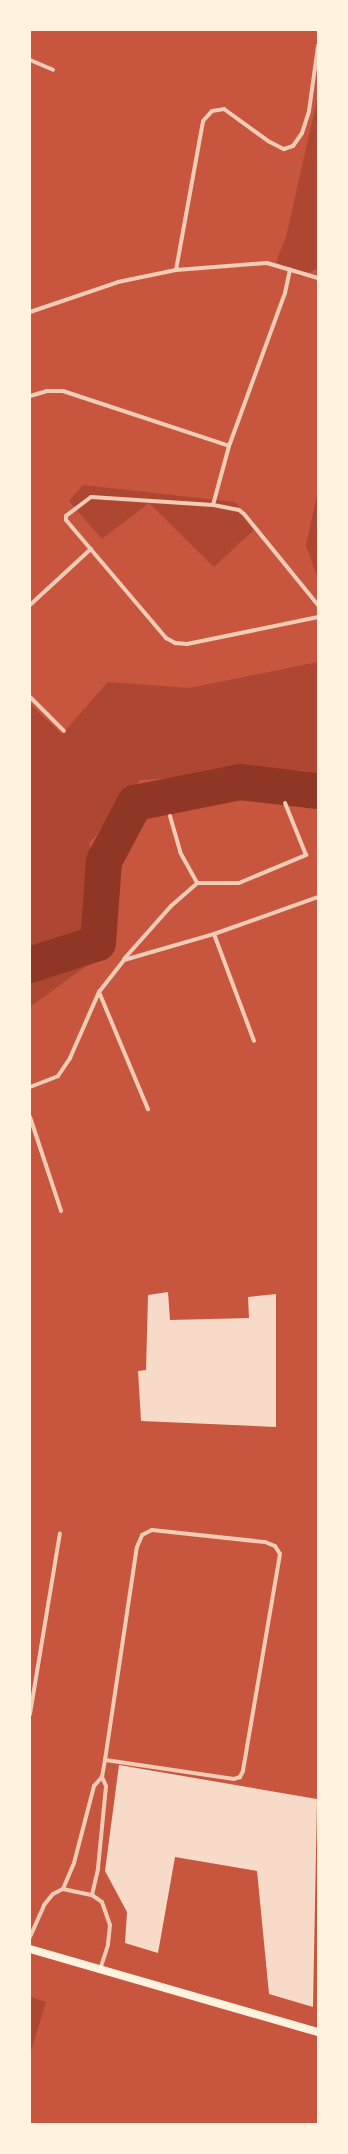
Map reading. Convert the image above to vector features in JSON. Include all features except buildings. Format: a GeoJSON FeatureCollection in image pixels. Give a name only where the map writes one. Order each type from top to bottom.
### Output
{"type":"FeatureCollection","features":[{"type":"Feature","properties":{"kind":"main road"},"geometry":{"type":"LineString","coordinates":[[30,1948],[318,2032]]}},
{"type":"Feature","properties":{"kind":"street"},"geometry":{"type":"LineString","coordinates":[[176,270],[203,121],[212,111],[224,109],[268,141],[284,149],[293,146],[302,133],[310,111],[318,46]]}},
{"type":"Feature","properties":{"kind":"street"},"geometry":{"type":"LineString","coordinates":[[30,60],[53,70]]}},
{"type":"Feature","properties":{"kind":"street"},"geometry":{"type":"LineString","coordinates":[[30,312],[118,282],[176,270],[267,263],[318,278]]}},
{"type":"Feature","properties":{"kind":"street"},"geometry":{"type":"LineString","coordinates":[[214,505],[229,446],[285,293],[290,270]]}},
{"type":"Feature","properties":{"kind":"street"},"geometry":{"type":"LineString","coordinates":[[30,396],[47,391],[63,391],[229,446]]}},
{"type":"Feature","properties":{"kind":"street"},"geometry":{"type":"LineString","coordinates":[[318,605],[244,514],[239,510],[214,505],[91,497],[66,518],[166,638],[175,643],[187,644],[318,617]]}},
{"type":"Feature","properties":{"kind":"street"},"geometry":{"type":"LineString","coordinates":[[30,605],[91,549]]}},
{"type":"Feature","properties":{"kind":"street"},"geometry":{"type":"LineString","coordinates":[[30,697],[64,731]]}},
{"type":"Feature","properties":{"kind":"street"},"geometry":{"type":"LineString","coordinates":[[30,1087],[58,1076],[70,1058],[99,992],[124,960],[171,906],[197,883],[239,883],[306,855],[285,803]]}},
{"type":"Feature","properties":{"kind":"street"},"geometry":{"type":"LineString","coordinates":[[170,816],[180,852],[197,883]]}},
{"type":"Feature","properties":{"kind":"street"},"geometry":{"type":"LineString","coordinates":[[124,960],[214,934],[318,898]]}},
{"type":"Feature","properties":{"kind":"street"},"geometry":{"type":"LineString","coordinates":[[214,934],[254,1041]]}},
{"type":"Feature","properties":{"kind":"street"},"geometry":{"type":"LineString","coordinates":[[99,992],[148,1109]]}},
{"type":"Feature","properties":{"kind":"street"},"geometry":{"type":"LineString","coordinates":[[30,1117],[61,1210]]}},
{"type":"Feature","properties":{"kind":"street"},"geometry":{"type":"LineString","coordinates":[[64,1889],[74,1862],[94,1786],[102,1777],[137,1547],[142,1535],[152,1530],[265,1542],[275,1546],[280,1554],[243,1771],[240,1776],[234,1779],[105,1760]]}},
{"type":"Feature","properties":{"kind":"street"},"geometry":{"type":"LineString","coordinates":[[30,1714],[60,1533]]}},
{"type":"Feature","properties":{"kind":"street"},"geometry":{"type":"LineString","coordinates":[[92,1896],[98,1868],[106,1786],[102,1777]]}},
{"type":"Feature","properties":{"kind":"street"},"geometry":{"type":"LineString","coordinates":[[30,1937],[44,1905],[53,1894],[64,1889],[92,1896],[102,1902],[110,1925],[108,1945],[100,1969]]}},
{"type":"Feature","properties":{"kind":"shaded area"},"geometry":{"type":"Polygon","coordinates":[[[318,96],[318,268],[301,277],[276,262],[286,237],[318,96]]]}},
{"type":"Feature","properties":{"kind":"shaded area"},"geometry":{"type":"Polygon","coordinates":[[[83,485],[235,502],[257,527],[214,567],[149,503],[102,539],[69,501],[83,485]]]}},
{"type":"Feature","properties":{"kind":"shaded area"},"geometry":{"type":"Polygon","coordinates":[[[318,491],[318,579],[306,545],[318,491]]]}},
{"type":"Feature","properties":{"kind":"shaded area"},"geometry":{"type":"Polygon","coordinates":[[[318,662],[318,773],[300,770],[140,780],[89,844],[114,916],[93,961],[30,1007],[30,704],[62,734],[108,682],[189,688],[318,662]]]}},
{"type":"Feature","properties":{"kind":"shaded area"},"geometry":{"type":"Polygon","coordinates":[[[30,1997],[46,2002],[30,2054],[30,1997]]]}},
{"type":"Feature","properties":{"kind":"waterway"},"geometry":{"type":"LineString","coordinates":[[30,965],[98,943],[104,861],[135,803],[240,782],[318,791]]}}]}
